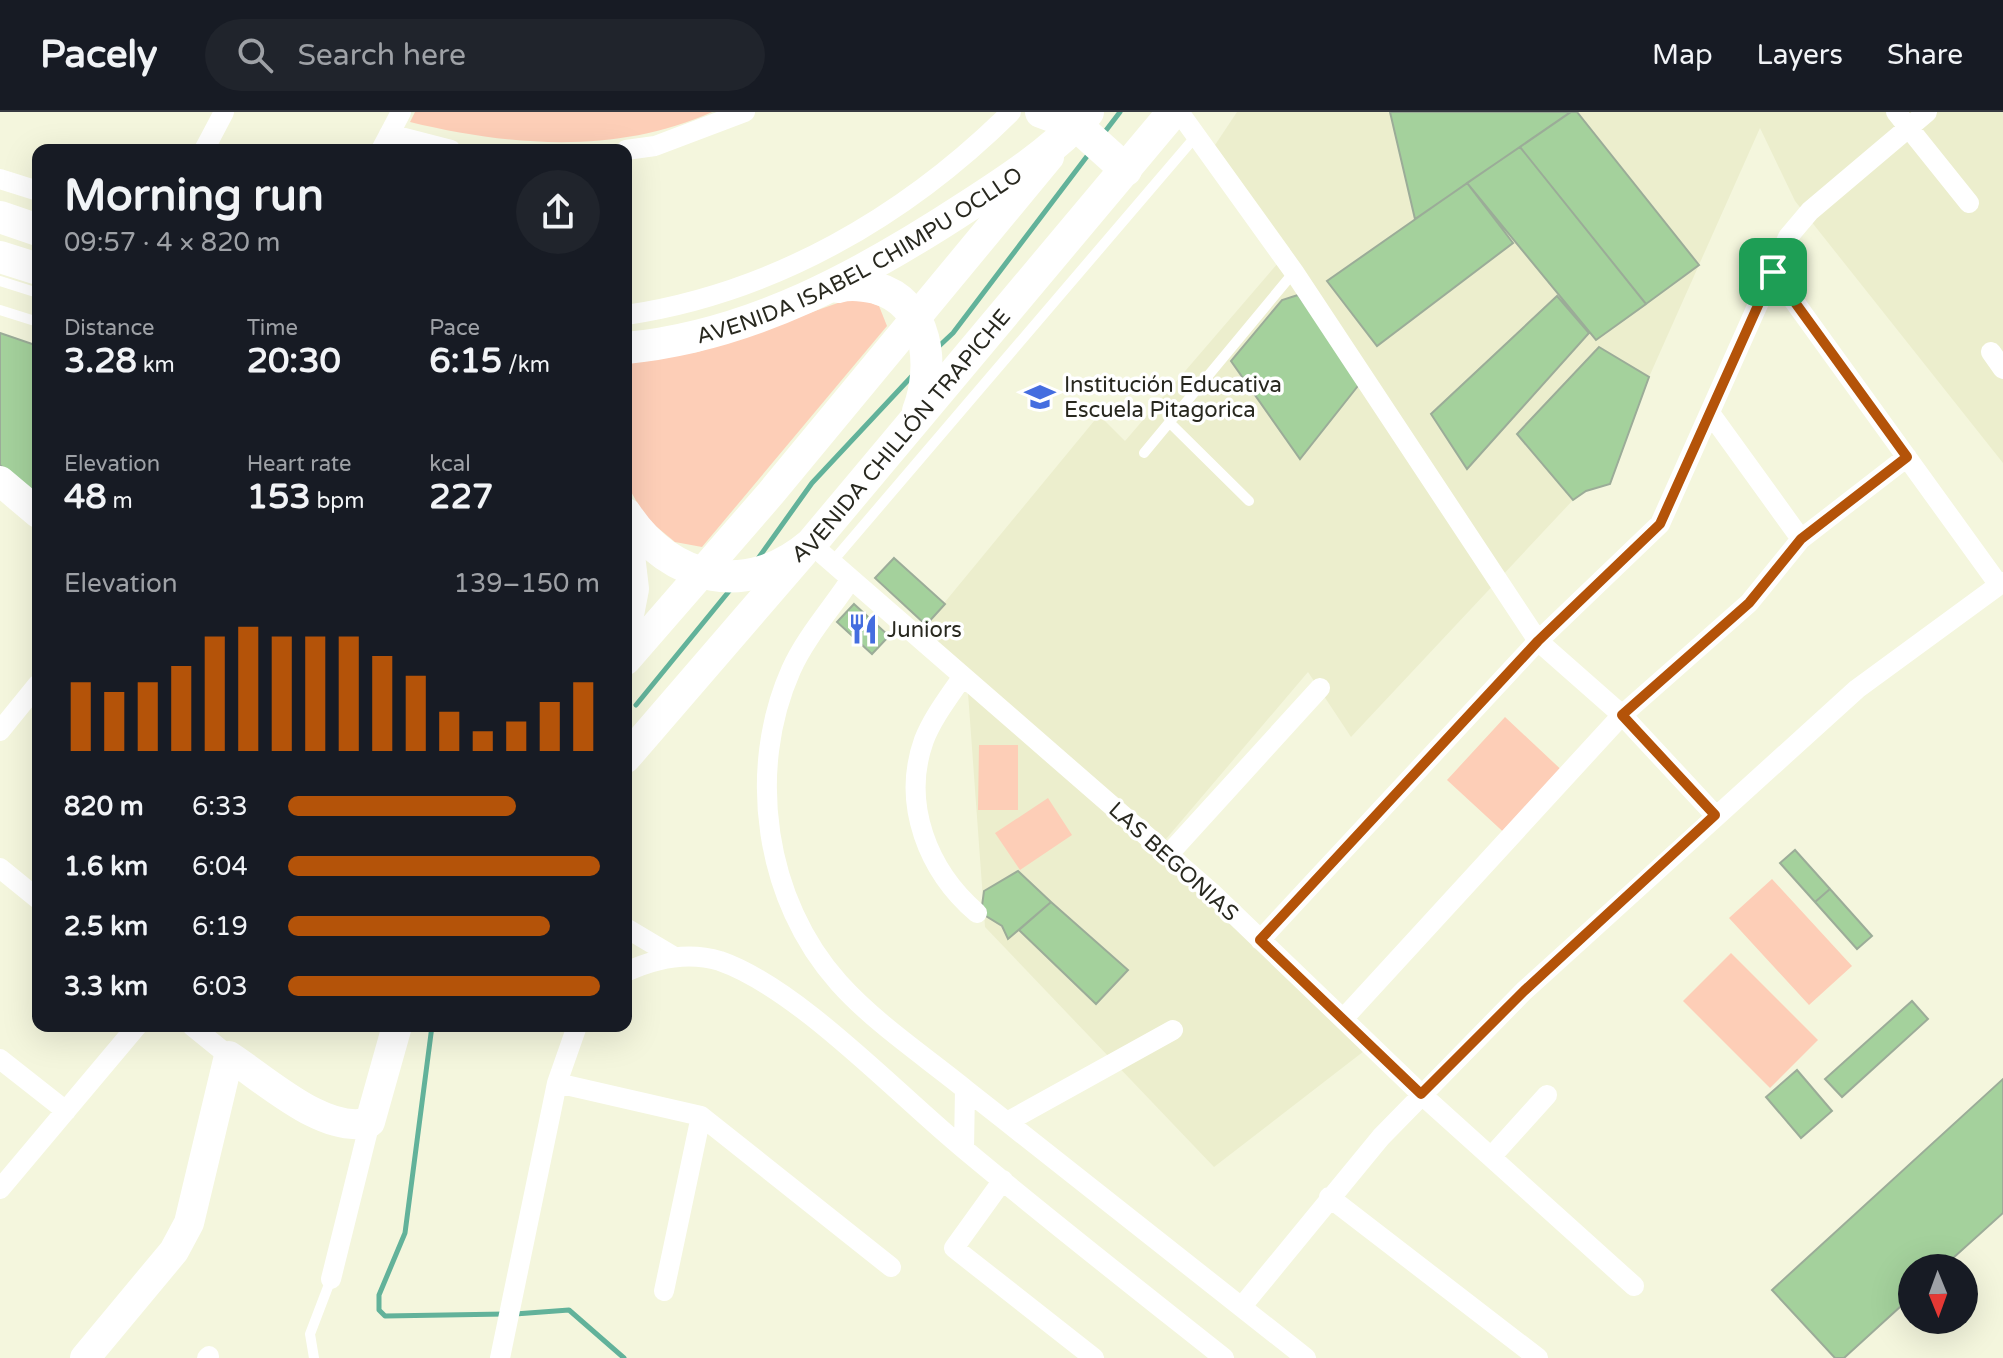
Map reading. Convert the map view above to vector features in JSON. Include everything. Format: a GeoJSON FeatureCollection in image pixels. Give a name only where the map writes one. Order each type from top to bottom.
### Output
{"type":"FeatureCollection","features":[{"type":"Feature","properties":{"kind":"main road"},"geometry":{"type":"LineString","coordinates":[[1041,112],[1082,119],[1126,170]]}},
{"type":"Feature","properties":{"kind":"main road","name":"AVENIDA CHILLÓN TRAPICHE"},"geometry":{"type":"LineString","coordinates":[[822,553],[900,460],[928,402],[1176,112]]}},
{"type":"Feature","properties":{"kind":"main road","name":"AVENIDA ISABEL CHIMPU OCLLO"},"geometry":{"type":"LineString","coordinates":[[632,347],[710,332],[824,291],[869,268],[1015,177],[1082,119]]}},
{"type":"Feature","properties":{"kind":"main road"},"geometry":{"type":"LineString","coordinates":[[0,217],[32,228]]}},
{"type":"Feature","properties":{"kind":"main road"},"geometry":{"type":"LineString","coordinates":[[0,257],[32,267]]}},
{"type":"Feature","properties":{"kind":"main road"},"geometry":{"type":"LineString","coordinates":[[824,291],[844,285],[874,288],[902,301],[915,316],[923,335],[928,402]]}},
{"type":"Feature","properties":{"kind":"main road"},"geometry":{"type":"LineString","coordinates":[[632,522],[653,548],[667,558],[704,573],[727,577],[762,573],[793,559],[822,553]]}},
{"type":"Feature","properties":{"kind":"street"},"geometry":{"type":"LineString","coordinates":[[207,144],[224,112]]}},
{"type":"Feature","properties":{"kind":"street"},"geometry":{"type":"LineString","coordinates":[[385,142],[401,112]]}},
{"type":"Feature","properties":{"kind":"street"},"geometry":{"type":"LineString","coordinates":[[632,149],[655,146],[745,112]]}},
{"type":"Feature","properties":{"kind":"street"},"geometry":{"type":"LineString","coordinates":[[632,314],[719,294],[768,276],[897,209],[980,143],[1011,112]]}},
{"type":"Feature","properties":{"kind":"street"},"geometry":{"type":"LineString","coordinates":[[1176,112],[1294,272],[1538,641],[1622,715],[1715,815]]}},
{"type":"Feature","properties":{"kind":"street"},"geometry":{"type":"LineString","coordinates":[[1260,940],[1538,641],[1660,524],[1788,237],[1902,120],[1927,112]]}},
{"type":"Feature","properties":{"kind":"street"},"geometry":{"type":"LineString","coordinates":[[632,653],[704,573],[1082,119]]}},
{"type":"Feature","properties":{"kind":"street"},"geometry":{"type":"LineString","coordinates":[[1902,120],[1969,203]]}},
{"type":"Feature","properties":{"kind":"street"},"geometry":{"type":"LineString","coordinates":[[0,179],[32,189]]}},
{"type":"Feature","properties":{"kind":"street"},"geometry":{"type":"LineString","coordinates":[[1243,1305],[1329,1197],[1421,1094],[1524,991],[1857,689],[2001,584],[1773,272]]}},
{"type":"Feature","properties":{"kind":"street"},"geometry":{"type":"LineString","coordinates":[[1710,413],[1801,539]]}},
{"type":"Feature","properties":{"kind":"street"},"geometry":{"type":"LineString","coordinates":[[1343,1019],[1622,715],[1749,603],[1801,539],[1907,457]]}},
{"type":"Feature","properties":{"kind":"street"},"geometry":{"type":"LineString","coordinates":[[3,489],[32,509]]}},
{"type":"Feature","properties":{"kind":"street","name":"LAS BEGONIAS"},"geometry":{"type":"LineString","coordinates":[[822,553],[1168,855],[1421,1094],[1634,1286]]}},
{"type":"Feature","properties":{"kind":"street","name":"AVENIDA CHILLÓN TRAPICHE"},"geometry":{"type":"LineString","coordinates":[[632,751],[746,615],[822,553]]}},
{"type":"Feature","properties":{"kind":"street"},"geometry":{"type":"LineString","coordinates":[[851,579],[791,668],[772,723],[768,767],[770,846],[790,907],[839,983],[965,1089],[1243,1305],[1306,1358]]}},
{"type":"Feature","properties":{"kind":"street"},"geometry":{"type":"LineString","coordinates":[[963,676],[924,739],[917,767],[916,799],[923,838],[935,865],[959,897],[977,913]]}},
{"type":"Feature","properties":{"kind":"street"},"geometry":{"type":"LineString","coordinates":[[1168,855],[1320,688]]}},
{"type":"Feature","properties":{"kind":"street"},"geometry":{"type":"LineString","coordinates":[[0,731],[32,699]]}},
{"type":"Feature","properties":{"kind":"street"},"geometry":{"type":"LineString","coordinates":[[0,868],[32,894]]}},
{"type":"Feature","properties":{"kind":"street"},"geometry":{"type":"LineString","coordinates":[[632,932],[673,956]]}},
{"type":"Feature","properties":{"kind":"street"},"geometry":{"type":"LineString","coordinates":[[632,969],[673,956],[719,961],[801,1009],[964,1149],[1220,1357]]}},
{"type":"Feature","properties":{"kind":"street"},"geometry":{"type":"LineString","coordinates":[[1007,1122],[1173,1030]]}},
{"type":"Feature","properties":{"kind":"street"},"geometry":{"type":"LineString","coordinates":[[0,1189],[132,1032]]}},
{"type":"Feature","properties":{"kind":"street"},"geometry":{"type":"LineString","coordinates":[[199,1032],[229,1056],[319,1117],[354,1127],[370,1122]]}},
{"type":"Feature","properties":{"kind":"street"},"geometry":{"type":"LineString","coordinates":[[331,1279],[395,1032]]}},
{"type":"Feature","properties":{"kind":"street"},"geometry":{"type":"LineString","coordinates":[[500,1358],[557,1083],[575,1032]]}},
{"type":"Feature","properties":{"kind":"street"},"geometry":{"type":"LineString","coordinates":[[85,1358],[174,1251],[189,1223],[229,1056]]}},
{"type":"Feature","properties":{"kind":"street"},"geometry":{"type":"LineString","coordinates":[[0,1059],[66,1111]]}},
{"type":"Feature","properties":{"kind":"street"},"geometry":{"type":"LineString","coordinates":[[557,1083],[701,1116],[891,1267]]}},
{"type":"Feature","properties":{"kind":"street"},"geometry":{"type":"LineString","coordinates":[[964,1149],[965,1089]]}},
{"type":"Feature","properties":{"kind":"street"},"geometry":{"type":"LineString","coordinates":[[1491,1157],[1547,1095]]}},
{"type":"Feature","properties":{"kind":"street"},"geometry":{"type":"LineString","coordinates":[[664,1291],[701,1116]]}},
{"type":"Feature","properties":{"kind":"street"},"geometry":{"type":"LineString","coordinates":[[1003,1180],[954,1248],[1094,1358]]}},
{"type":"Feature","properties":{"kind":"street"},"geometry":{"type":"LineString","coordinates":[[1329,1197],[1538,1358]]}},
{"type":"Feature","properties":{"kind":"lane"},"geometry":{"type":"LineString","coordinates":[[900,460],[962,411],[1196,136]]}},
{"type":"Feature","properties":{"kind":"lane"},"geometry":{"type":"LineString","coordinates":[[1144,453],[1294,272]]}},
{"type":"Feature","properties":{"kind":"lane"},"geometry":{"type":"LineString","coordinates":[[0,281],[32,291]]}},
{"type":"Feature","properties":{"kind":"lane"},"geometry":{"type":"LineString","coordinates":[[0,310],[32,320]]}},
{"type":"Feature","properties":{"kind":"lane"},"geometry":{"type":"LineString","coordinates":[[928,402],[962,411]]}},
{"type":"Feature","properties":{"kind":"lane"},"geometry":{"type":"LineString","coordinates":[[1169,422],[1249,501]]}},
{"type":"Feature","properties":{"kind":"lane"},"geometry":{"type":"LineString","coordinates":[[314,1358],[310,1334],[331,1279]]}},
{"type":"Feature","properties":{"kind":"shaded area"},"geometry":{"type":"Polygon","coordinates":[[[415,112],[712,112],[676,126],[639,135],[562,142],[486,137],[410,122],[415,112]]]}},
{"type":"Feature","properties":{"kind":"shaded area"},"geometry":{"type":"Polygon","coordinates":[[[1237,112],[2003,112],[2003,463],[1795,201],[1760,128],[1649,377],[1586,491],[1573,500],[1351,737],[1308,672],[1166,839],[1377,1041],[1214,1167],[985,927],[968,693],[926,625],[1099,415],[1125,441],[1290,249],[1215,145],[1237,112]]]}},
{"type":"Feature","properties":{"kind":"shaded area"},"geometry":{"type":"Polygon","coordinates":[[[855,297],[879,306],[887,326],[702,547],[675,542],[646,518],[632,494],[632,361],[698,352],[855,297]]]}},
{"type":"Feature","properties":{"kind":"shaded area"},"geometry":{"type":"Polygon","coordinates":[[[1505,717],[1569,777],[1511,839],[1447,780],[1505,717]]]}},
{"type":"Feature","properties":{"kind":"shaded area"},"geometry":{"type":"Polygon","coordinates":[[[979,745],[1018,745],[1018,810],[978,810],[979,745]]]}},
{"type":"Feature","properties":{"kind":"shaded area"},"geometry":{"type":"Polygon","coordinates":[[[1048,798],[1072,835],[1020,870],[995,833],[1048,798]]]}},
{"type":"Feature","properties":{"kind":"shaded area"},"geometry":{"type":"Polygon","coordinates":[[[1772,879],[1852,966],[1809,1005],[1729,918],[1772,879]]]}},
{"type":"Feature","properties":{"kind":"shaded area"},"geometry":{"type":"Polygon","coordinates":[[[1731,953],[1818,1040],[1770,1088],[1683,1001],[1731,953]]]}},
{"type":"Feature","properties":{"kind":"building"},"geometry":{"type":"Polygon","coordinates":[[[1390,112],[1568,112],[1569,113],[1415,219],[1390,112]]]}},
{"type":"Feature","properties":{"kind":"building"},"geometry":{"type":"Polygon","coordinates":[[[1571,112],[1577,112],[1699,265],[1646,304],[1520,147],[1571,112]]]}},
{"type":"Feature","properties":{"kind":"building"},"geometry":{"type":"Polygon","coordinates":[[[1520,147],[1646,304],[1596,340],[1467,183],[1520,147]]]}},
{"type":"Feature","properties":{"kind":"building"},"geometry":{"type":"Polygon","coordinates":[[[1467,183],[1513,243],[1377,346],[1327,281],[1467,183]]]}},
{"type":"Feature","properties":{"kind":"building"},"geometry":{"type":"Polygon","coordinates":[[[1298,295],[1361,382],[1300,459],[1231,361],[1282,300],[1298,295]]]}},
{"type":"Feature","properties":{"kind":"building"},"geometry":{"type":"Polygon","coordinates":[[[1557,296],[1589,333],[1467,469],[1431,414],[1557,296]]]}},
{"type":"Feature","properties":{"kind":"building"},"geometry":{"type":"Polygon","coordinates":[[[0,333],[32,344],[32,491],[0,465],[0,333]]]}},
{"type":"Feature","properties":{"kind":"building"},"geometry":{"type":"Polygon","coordinates":[[[1599,347],[1649,377],[1610,484],[1586,491],[1573,500],[1517,434],[1599,347]]]}},
{"type":"Feature","properties":{"kind":"building"},"geometry":{"type":"Polygon","coordinates":[[[894,558],[945,604],[926,625],[875,578],[894,558]]]}},
{"type":"Feature","properties":{"kind":"building","name":"Juniors"},"geometry":{"type":"Polygon","coordinates":[[[854,604],[889,636],[872,654],[837,622],[854,604]]]}},
{"type":"Feature","properties":{"kind":"building"},"geometry":{"type":"Polygon","coordinates":[[[1795,850],[1830,889],[1815,902],[1780,863],[1795,850]]]}},
{"type":"Feature","properties":{"kind":"building"},"geometry":{"type":"Polygon","coordinates":[[[1018,871],[1051,902],[1008,939],[1002,926],[981,913],[984,891],[1018,871]]]}},
{"type":"Feature","properties":{"kind":"building"},"geometry":{"type":"Polygon","coordinates":[[[1830,889],[1872,936],[1857,949],[1815,902],[1830,889]]]}},
{"type":"Feature","properties":{"kind":"building"},"geometry":{"type":"Polygon","coordinates":[[[1051,902],[1128,970],[1096,1004],[1019,930],[1051,902]]]}},
{"type":"Feature","properties":{"kind":"building"},"geometry":{"type":"Polygon","coordinates":[[[1912,1001],[1928,1019],[1842,1097],[1825,1079],[1912,1001]]]}},
{"type":"Feature","properties":{"kind":"building"},"geometry":{"type":"Polygon","coordinates":[[[1797,1070],[1832,1111],[1801,1138],[1766,1097],[1797,1070]]]}},
{"type":"Feature","properties":{"kind":"building"},"geometry":{"type":"Polygon","coordinates":[[[2003,1079],[2003,1213],[1958,1254],[1898,1254],[1898,1309],[1844,1358],[1835,1358],[1772,1290],[2003,1079]]]}},
{"type":"Feature","properties":{"kind":"waterway"},"geometry":{"type":"LineString","coordinates":[[1104,133],[1120,112]]}},
{"type":"Feature","properties":{"kind":"waterway"},"geometry":{"type":"LineString","coordinates":[[937,348],[953,333],[1091,151]]}},
{"type":"Feature","properties":{"kind":"waterway"},"geometry":{"type":"LineString","coordinates":[[757,560],[812,483],[913,375]]}},
{"type":"Feature","properties":{"kind":"waterway"},"geometry":{"type":"LineString","coordinates":[[636,705],[730,590]]}},
{"type":"Feature","properties":{"kind":"waterway"},"geometry":{"type":"LineString","coordinates":[[431,1032],[405,1233],[379,1295],[379,1310],[385,1316],[505,1314]]}},
{"type":"Feature","properties":{"kind":"waterway"},"geometry":{"type":"LineString","coordinates":[[515,1314],[569,1310],[624,1358]]}},
{"type":"Feature","properties":{"kind":"place","name":"Institución Educativa Escuela Pitagorica"},"geometry":{"type":"Point","coordinates":[1040,397]}},
{"type":"Feature","properties":{"kind":"place","name":"Juniors"},"geometry":{"type":"Point","coordinates":[863,629]}},
{"type":"Feature","properties":{"kind":"route"},"geometry":{"type":"LineString","coordinates":[[1773,272],[1907,457],[1801,539],[1749,603],[1622,715],[1715,815],[1524,991],[1421,1094],[1260,940],[1538,641],[1660,524],[1773,272]]}}]}
